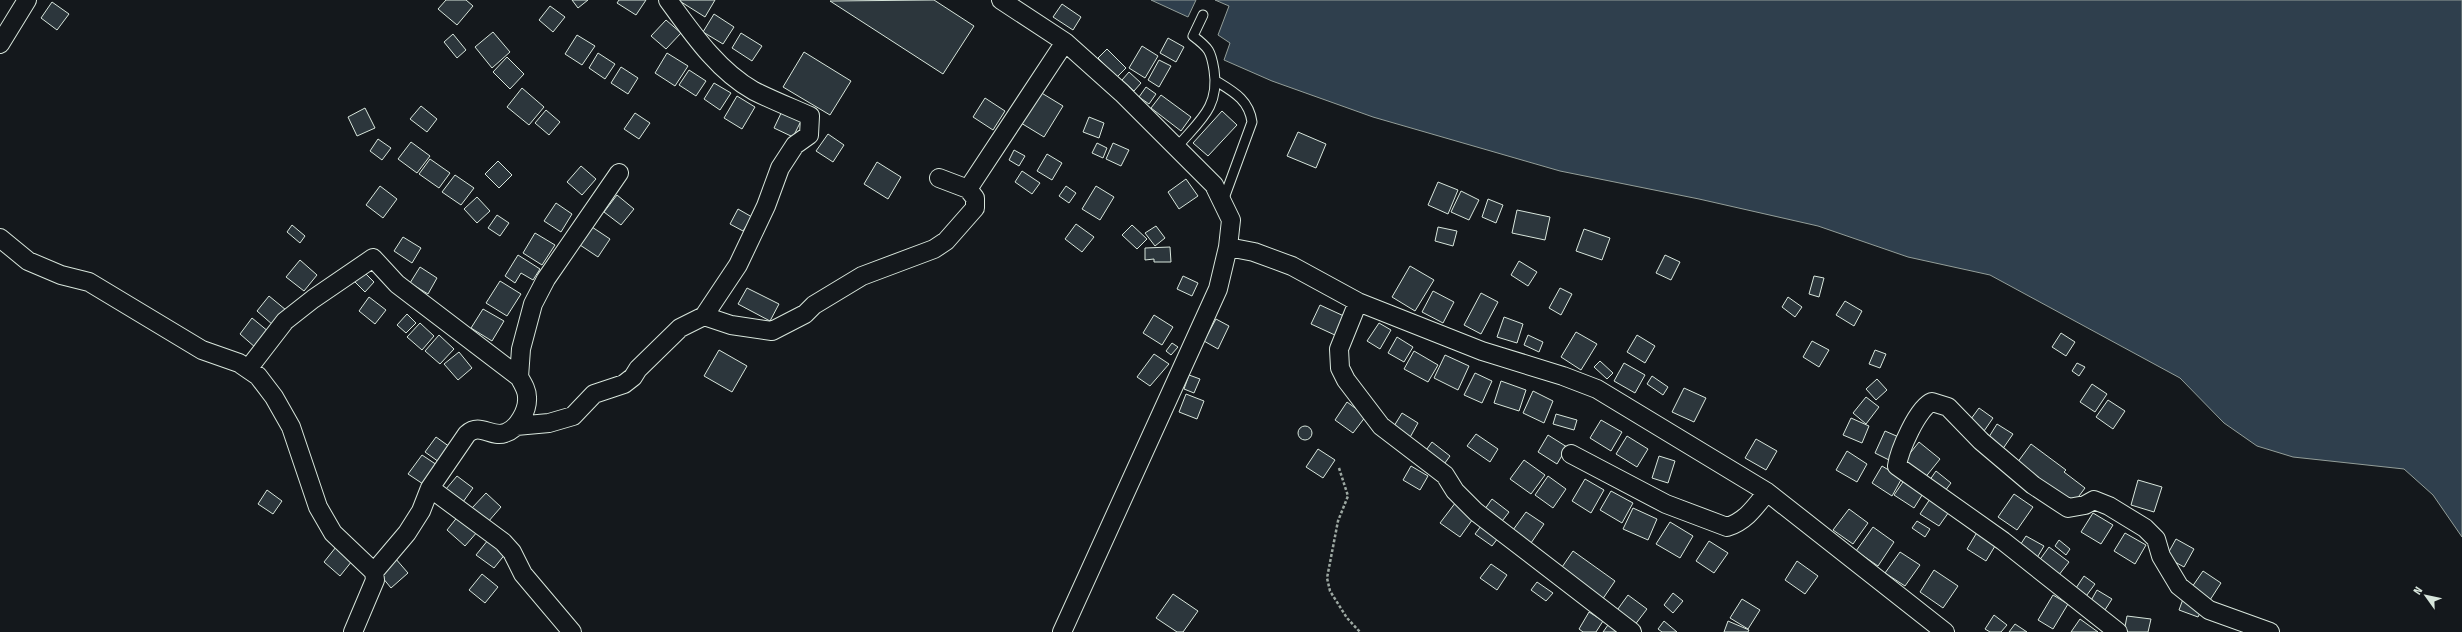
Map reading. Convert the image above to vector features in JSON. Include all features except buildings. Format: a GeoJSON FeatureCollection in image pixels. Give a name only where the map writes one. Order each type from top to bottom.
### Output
{"type":"FeatureCollection","features":[{"type":"Feature","properties":{"kind":"street"},"geometry":{"type":"LineString","coordinates":[[0,44],[27,0]]}},
{"type":"Feature","properties":{"kind":"street"},"geometry":{"type":"LineString","coordinates":[[516,426],[549,423],[573,416],[594,394],[624,384],[633,377],[638,369],[680,328],[704,316],[741,259],[766,206],[780,168],[795,146],[810,135],[810,116],[754,90],[734,76],[715,60],[668,0]]}},
{"type":"Feature","properties":{"kind":"street"},"geometry":{"type":"LineString","coordinates":[[1001,0],[1065,42],[1178,146],[1214,185],[1231,220],[1228,246],[1218,289],[1062,632]]}},
{"type":"Feature","properties":{"kind":"street"},"geometry":{"type":"LineString","coordinates":[[968,189],[1065,42]]}},
{"type":"Feature","properties":{"kind":"street"},"geometry":{"type":"LineString","coordinates":[[519,377],[521,349],[533,304],[546,279],[618,173]]}},
{"type":"Feature","properties":{"kind":"street"},"geometry":{"type":"LineString","coordinates":[[704,316],[731,325],[772,331],[805,314],[814,305],[862,276],[934,249],[946,241],[975,208],[975,198],[968,189],[939,178]]}},
{"type":"Feature","properties":{"kind":"street"},"geometry":{"type":"LineString","coordinates":[[0,238],[28,261],[61,275],[89,282],[123,300],[156,323],[202,350],[239,363],[258,376],[274,397],[291,427],[318,507],[332,533],[374,572],[375,580],[353,632]]}},
{"type":"Feature","properties":{"kind":"street"},"geometry":{"type":"LineString","coordinates":[[1228,246],[1254,252],[1292,266],[1358,302],[1482,351],[1563,376],[1597,389],[1767,492],[1945,632]]}},
{"type":"Feature","properties":{"kind":"street"},"geometry":{"type":"LineString","coordinates":[[248,369],[285,321],[313,299],[373,258],[397,284],[519,377],[525,387],[528,398],[524,414],[516,426],[506,433],[497,434],[481,429],[473,429],[452,453],[430,488],[421,512],[407,533],[374,572]]}},
{"type":"Feature","properties":{"kind":"street"},"geometry":{"type":"LineString","coordinates":[[1358,302],[1339,349],[1340,368],[1346,380],[1381,426],[1445,475],[1452,487],[1476,512],[1632,632]]}},
{"type":"Feature","properties":{"kind":"street"},"geometry":{"type":"LineString","coordinates":[[2118,632],[2003,541],[1897,466],[1904,442],[1925,406],[1932,402],[1948,407],[1980,441],[2033,485],[2068,508],[2084,505],[2094,500],[2109,506],[2145,528],[2156,539],[2161,556],[2179,586],[2209,610],[2270,632]]}},
{"type":"Feature","properties":{"kind":"street"},"geometry":{"type":"LineString","coordinates":[[1571,454],[1666,504],[1727,527],[1735,525],[1750,514],[1767,492]]}},
{"type":"Feature","properties":{"kind":"street"},"geometry":{"type":"LineString","coordinates":[[430,488],[503,542],[512,552],[523,574],[572,632]]}},
{"type":"Feature","properties":{"kind":"lane"},"geometry":{"type":"LineString","coordinates":[[1178,146],[1208,110],[1215,98],[1216,81],[1211,53],[1202,42],[1193,36],[1203,15]]}},
{"type":"Feature","properties":{"kind":"lane"},"geometry":{"type":"LineString","coordinates":[[1216,81],[1242,97],[1251,111],[1252,122],[1223,201]]}},
{"type":"Feature","properties":{"kind":"path"},"geometry":{"type":"LineString","coordinates":[[1339,468],[1348,496],[1338,521],[1326,578],[1330,591],[1347,618],[1360,632]]}},
{"type":"Feature","properties":{"kind":"water"},"geometry":{"type":"Polygon","coordinates":[[[1151,0],[1196,0],[1188,17],[1151,0]]]}},
{"type":"Feature","properties":{"kind":"water"},"geometry":{"type":"Polygon","coordinates":[[[1215,0],[2462,0],[2462,537],[2433,495],[2404,469],[2293,457],[2257,446],[2224,423],[2180,378],[1990,275],[1908,257],[1818,226],[1699,199],[1560,171],[1373,117],[1272,81],[1224,60],[1230,43],[1218,35],[1229,6],[1215,0]]]}}]}
